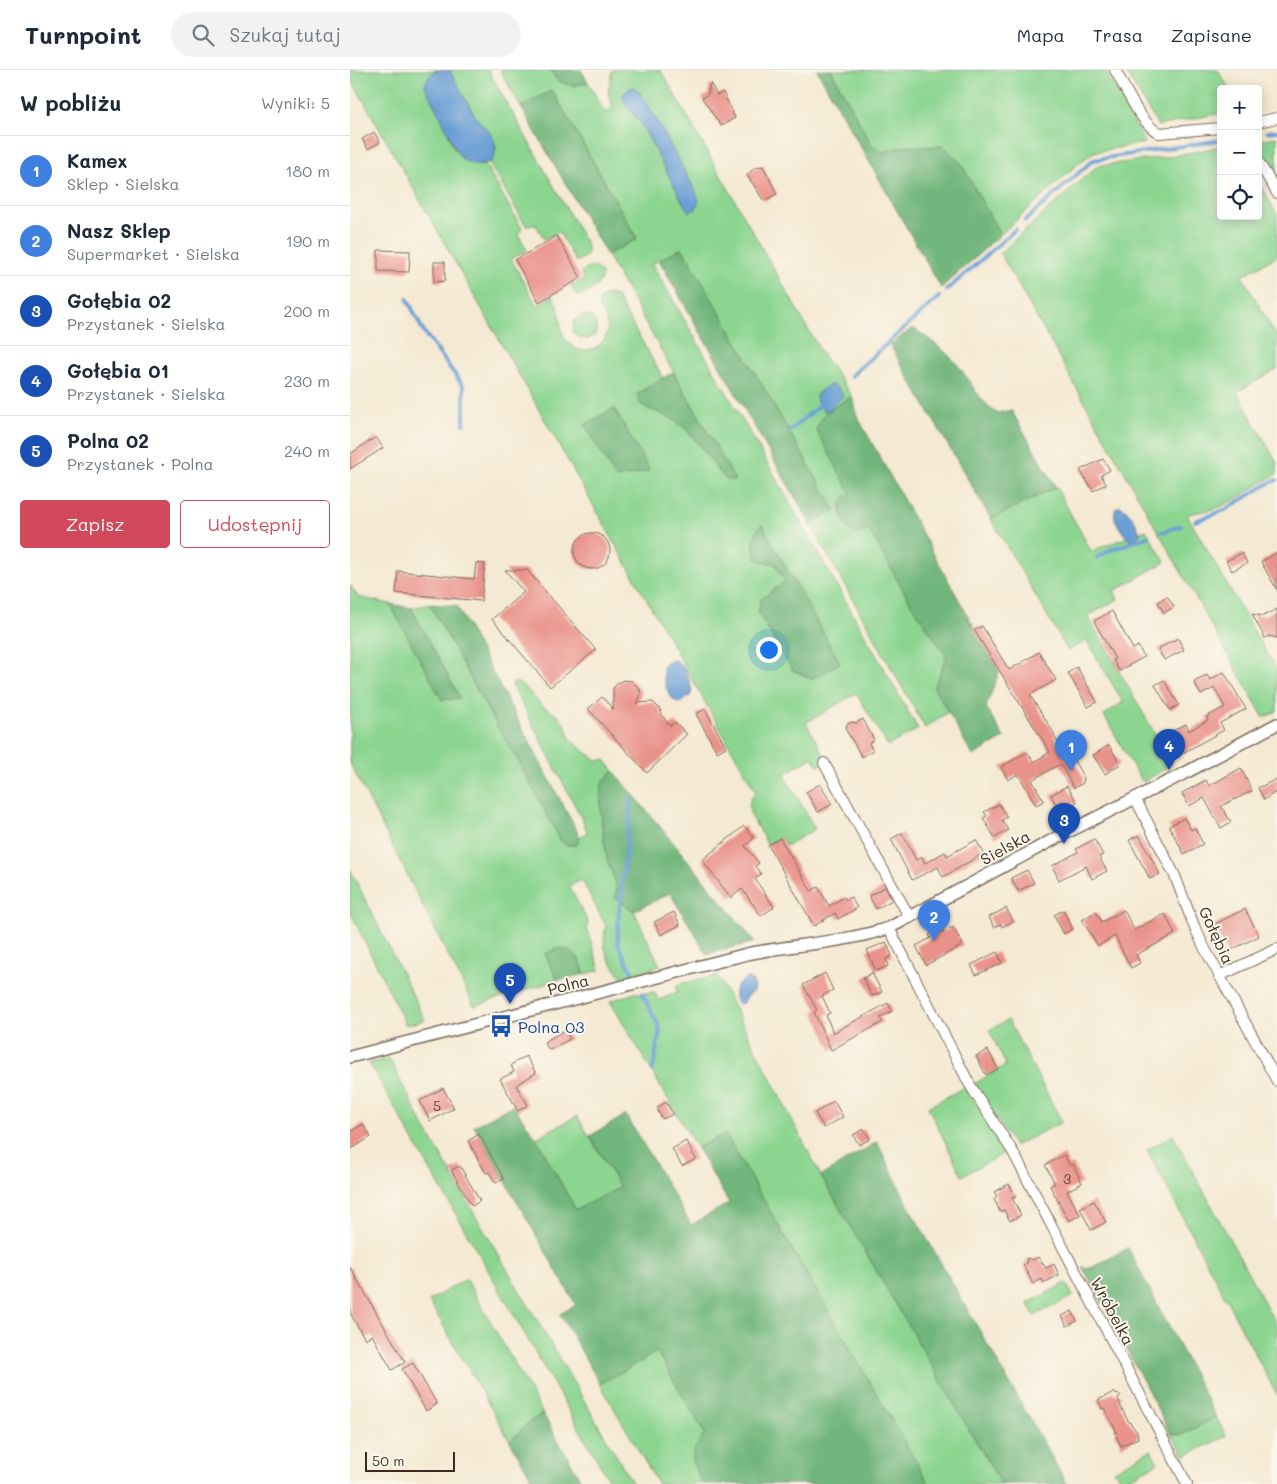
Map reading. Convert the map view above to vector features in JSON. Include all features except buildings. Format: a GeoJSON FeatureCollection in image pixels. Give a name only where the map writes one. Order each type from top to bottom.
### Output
{"type":"FeatureCollection","features":[{"type":"Feature","properties":{"kind":"street"},"geometry":{"type":"LineString","coordinates":[[1115,70],[1148,126],[1159,133],[1217,128]]}},
{"type":"Feature","properties":{"kind":"street"},"geometry":{"type":"LineString","coordinates":[[1262,121],[1277,118]]}},
{"type":"Feature","properties":{"kind":"street"},"geometry":{"type":"LineString","coordinates":[[1262,168],[1277,193]]}},
{"type":"Feature","properties":{"kind":"street","name":"Sielska"},"geometry":{"type":"LineString","coordinates":[[764,951],[837,941],[889,928],[1060,836],[1277,724]]}},
{"type":"Feature","properties":{"kind":"street"},"geometry":{"type":"LineString","coordinates":[[824,763],[910,918]]}},
{"type":"Feature","properties":{"kind":"street","name":"Gołębia"},"geometry":{"type":"LineString","coordinates":[[1135,798],[1175,876],[1194,926],[1219,976],[1277,1081]]}},
{"type":"Feature","properties":{"kind":"street","name":"Wróbelka"},"geometry":{"type":"LineString","coordinates":[[889,928],[970,1085],[1013,1152],[1187,1484]]}},
{"type":"Feature","properties":{"kind":"street"},"geometry":{"type":"LineString","coordinates":[[1219,976],[1277,949]]}},
{"type":"Feature","properties":{"kind":"street","name":"Polna"},"geometry":{"type":"LineString","coordinates":[[350,1056],[764,951]]}},
{"type":"Feature","properties":{"kind":"green space"},"geometry":{"type":"Polygon","coordinates":[[[350,70],[440,70],[434,71],[444,122],[454,149],[481,165],[485,164],[522,229],[518,234],[527,250],[511,259],[537,306],[552,296],[558,307],[562,330],[568,343],[576,349],[593,349],[605,337],[608,328],[606,318],[599,308],[600,299],[608,294],[616,296],[663,378],[637,394],[648,409],[666,414],[685,428],[710,458],[716,469],[735,480],[607,255],[637,238],[552,90],[521,107],[500,70],[551,70],[556,80],[574,86],[588,82],[605,113],[613,107],[608,93],[612,70],[660,70],[667,81],[821,352],[852,396],[826,412],[852,496],[841,503],[840,511],[850,531],[863,532],[869,529],[910,602],[947,657],[934,687],[948,712],[925,728],[810,523],[834,510],[682,248],[652,264],[918,729],[888,746],[856,693],[806,723],[827,761],[818,766],[813,757],[784,774],[815,829],[786,846],[781,837],[767,845],[750,812],[749,805],[756,792],[350,77],[350,70]],[[614,408],[627,477],[649,470],[614,408]],[[775,563],[786,582],[772,590],[758,612],[792,670],[840,663],[775,563]]]}},
{"type":"Feature","properties":{"kind":"green space"},"geometry":{"type":"Polygon","coordinates":[[[447,70],[488,70],[586,243],[587,253],[582,259],[576,262],[559,232],[544,239],[536,225],[526,226],[489,163],[494,156],[496,147],[492,135],[476,118],[450,71],[447,70]]]}},
{"type":"Feature","properties":{"kind":"green space"},"geometry":{"type":"Polygon","coordinates":[[[551,70],[581,70],[588,82],[576,85],[562,83],[554,76],[551,70]]]}},
{"type":"Feature","properties":{"kind":"green space"},"geometry":{"type":"Polygon","coordinates":[[[817,70],[831,70],[870,142],[880,152],[907,146],[943,146],[961,163],[1000,235],[941,288],[817,70]]]}},
{"type":"Feature","properties":{"kind":"green space"},"geometry":{"type":"Polygon","coordinates":[[[831,70],[1105,70],[1145,143],[1094,152],[1079,163],[1000,235],[961,163],[943,146],[907,146],[880,152],[870,142],[831,70]]]}},
{"type":"Feature","properties":{"kind":"green space"},"geometry":{"type":"Polygon","coordinates":[[[1125,70],[1218,70],[1227,85],[1217,85],[1217,114],[1158,126],[1125,70]]]}},
{"type":"Feature","properties":{"kind":"green space"},"geometry":{"type":"Polygon","coordinates":[[[552,90],[637,239],[607,255],[521,107],[552,90]]]}},
{"type":"Feature","properties":{"kind":"green space"},"geometry":{"type":"Polygon","coordinates":[[[1277,137],[1277,182],[1262,158],[1262,139],[1277,137]]]}},
{"type":"Feature","properties":{"kind":"green space"},"geometry":{"type":"Polygon","coordinates":[[[1217,147],[1217,220],[1262,220],[1262,188],[1277,214],[1277,256],[1242,276],[1277,337],[1277,369],[1237,392],[1277,463],[1277,474],[1222,506],[1187,515],[1277,671],[1277,711],[1264,718],[1000,253],[1097,166],[1173,156],[1217,147]]]}},
{"type":"Feature","properties":{"kind":"green space"},"geometry":{"type":"Polygon","coordinates":[[[682,248],[835,510],[810,523],[659,260],[682,248]]]}},
{"type":"Feature","properties":{"kind":"green space"},"geometry":{"type":"Polygon","coordinates":[[[594,266],[602,273],[600,282],[590,291],[577,296],[571,285],[585,280],[581,272],[594,266]]]}},
{"type":"Feature","properties":{"kind":"green space"},"geometry":{"type":"Polygon","coordinates":[[[582,315],[592,317],[597,326],[595,335],[588,339],[579,338],[573,332],[574,321],[582,315]]]}},
{"type":"Feature","properties":{"kind":"green space"},"geometry":{"type":"Polygon","coordinates":[[[913,328],[950,357],[991,409],[997,413],[1011,410],[1056,487],[991,519],[890,345],[913,328]]]}},
{"type":"Feature","properties":{"kind":"green space"},"geometry":{"type":"Polygon","coordinates":[[[673,372],[735,480],[727,480],[691,434],[680,424],[640,404],[637,394],[673,372]]]}},
{"type":"Feature","properties":{"kind":"green space"},"geometry":{"type":"Polygon","coordinates":[[[852,396],[857,416],[999,672],[986,707],[1004,738],[973,756],[934,687],[947,656],[910,602],[869,530],[857,534],[848,527],[843,517],[842,506],[845,496],[852,496],[816,429],[826,412],[852,396]]]}},
{"type":"Feature","properties":{"kind":"green space"},"geometry":{"type":"Polygon","coordinates":[[[614,408],[649,470],[646,472],[616,478],[585,425],[614,408]]]}},
{"type":"Feature","properties":{"kind":"green space"},"geometry":{"type":"Polygon","coordinates":[[[1056,487],[1091,551],[1146,530],[1165,562],[1114,591],[1118,599],[1088,616],[1172,764],[1144,782],[1140,779],[1104,715],[1123,702],[1087,641],[1068,651],[991,519],[1056,487]]]}},
{"type":"Feature","properties":{"kind":"green space"},"geometry":{"type":"Polygon","coordinates":[[[762,524],[840,663],[812,679],[792,670],[758,612],[761,599],[785,582],[775,563],[767,563],[756,559],[754,536],[762,524]]]}},
{"type":"Feature","properties":{"kind":"green space"},"geometry":{"type":"Polygon","coordinates":[[[350,585],[358,597],[390,604],[442,700],[460,698],[411,608],[430,604],[490,714],[518,760],[561,841],[566,845],[577,845],[580,837],[587,832],[512,685],[514,682],[522,686],[544,707],[559,717],[573,742],[599,761],[604,759],[614,771],[603,782],[601,799],[606,854],[617,888],[615,898],[634,911],[660,966],[628,976],[621,976],[606,953],[604,940],[606,926],[582,880],[569,886],[588,922],[587,929],[600,970],[585,974],[578,957],[545,954],[558,980],[474,1006],[350,763],[350,585]]]}},
{"type":"Feature","properties":{"kind":"green space"},"geometry":{"type":"Polygon","coordinates":[[[390,604],[411,608],[460,698],[442,700],[390,604]]]}},
{"type":"Feature","properties":{"kind":"green space"},"geometry":{"type":"Polygon","coordinates":[[[430,604],[457,606],[580,837],[577,845],[566,845],[561,841],[518,760],[490,714],[430,604]]]}},
{"type":"Feature","properties":{"kind":"green space"},"geometry":{"type":"Polygon","coordinates":[[[614,771],[755,942],[707,954],[670,893],[634,911],[615,898],[617,888],[606,855],[601,798],[603,782],[614,771]]]}},
{"type":"Feature","properties":{"kind":"green space"},"geometry":{"type":"Polygon","coordinates":[[[350,869],[425,1020],[406,1025],[350,912],[350,869]]]}},
{"type":"Feature","properties":{"kind":"green space"},"geometry":{"type":"Polygon","coordinates":[[[558,948],[573,953],[585,974],[558,980],[545,954],[558,948]]]}},
{"type":"Feature","properties":{"kind":"green space"},"geometry":{"type":"Polygon","coordinates":[[[718,976],[821,1176],[1001,1484],[929,1484],[725,1134],[697,1148],[610,1001],[638,992],[639,994],[654,992],[659,1000],[677,992],[676,986],[678,984],[718,976]]]}},
{"type":"Feature","properties":{"kind":"green space"},"geometry":{"type":"Polygon","coordinates":[[[1008,1020],[1062,1122],[1014,1146],[974,1084],[1006,1065],[989,1030],[1008,1020]]]}},
{"type":"Feature","properties":{"kind":"green space"},"geometry":{"type":"Polygon","coordinates":[[[389,1058],[420,1119],[633,1484],[611,1484],[369,1063],[389,1058]]]}},
{"type":"Feature","properties":{"kind":"green space"},"geometry":{"type":"Polygon","coordinates":[[[965,1087],[1006,1152],[962,1176],[928,1107],[965,1087]]]}},
{"type":"Feature","properties":{"kind":"green space"},"geometry":{"type":"Polygon","coordinates":[[[513,1105],[536,1138],[576,1210],[620,1187],[590,1136],[626,1115],[691,1225],[729,1203],[697,1148],[725,1134],[929,1484],[704,1484],[696,1471],[693,1455],[705,1434],[657,1352],[600,1384],[560,1314],[576,1305],[474,1126],[513,1105]]]}},
{"type":"Feature","properties":{"kind":"green space"},"geometry":{"type":"Polygon","coordinates":[[[577,1116],[620,1187],[576,1211],[536,1138],[577,1116]]]}},
{"type":"Feature","properties":{"kind":"green space"},"geometry":{"type":"Polygon","coordinates":[[[1173,1135],[1277,1326],[1277,1395],[1147,1150],[1173,1135]]]}},
{"type":"Feature","properties":{"kind":"green space"},"geometry":{"type":"Polygon","coordinates":[[[877,1142],[909,1207],[1067,1484],[1001,1484],[821,1176],[877,1142]]]}},
{"type":"Feature","properties":{"kind":"green space"},"geometry":{"type":"Polygon","coordinates":[[[1128,1248],[1216,1417],[1181,1435],[1170,1433],[1097,1292],[1082,1267],[1091,1268],[1128,1248]]]}},
{"type":"Feature","properties":{"kind":"green space"},"geometry":{"type":"Polygon","coordinates":[[[466,1279],[543,1414],[529,1422],[510,1441],[429,1301],[466,1279]]]}},
{"type":"Feature","properties":{"kind":"green space"},"geometry":{"type":"Polygon","coordinates":[[[1066,1283],[1073,1296],[1034,1316],[1028,1303],[1066,1283]]]}},
{"type":"Feature","properties":{"kind":"green space"},"geometry":{"type":"Polygon","coordinates":[[[657,1351],[705,1434],[700,1480],[704,1484],[658,1484],[600,1384],[657,1351]]]}},
{"type":"Feature","properties":{"kind":"green space"},"geometry":{"type":"Polygon","coordinates":[[[543,1414],[583,1484],[535,1484],[510,1441],[529,1422],[543,1414]]]}},
{"type":"Feature","properties":{"kind":"green space"},"geometry":{"type":"Polygon","coordinates":[[[1216,1417],[1226,1436],[1185,1456],[1170,1433],[1181,1435],[1216,1417]]]}},
{"type":"Feature","properties":{"kind":"green space"},"geometry":{"type":"Polygon","coordinates":[[[1151,1450],[1158,1463],[1121,1482],[1114,1470],[1151,1450]]]}},
{"type":"Feature","properties":{"kind":"water"},"geometry":{"type":"Polygon","coordinates":[[[440,70],[450,71],[476,118],[492,135],[496,147],[491,162],[471,164],[464,160],[455,149],[425,86],[430,75],[440,70]]]}},
{"type":"Feature","properties":{"kind":"water"},"geometry":{"type":"Polygon","coordinates":[[[634,87],[653,113],[694,188],[699,201],[696,209],[689,212],[686,208],[640,122],[625,103],[622,96],[628,89],[634,87]]]}},
{"type":"Feature","properties":{"kind":"water"},"geometry":{"type":"Polygon","coordinates":[[[832,384],[839,389],[843,396],[830,409],[824,411],[817,402],[816,395],[832,384]]]}},
{"type":"Feature","properties":{"kind":"water"},"geometry":{"type":"Polygon","coordinates":[[[1120,506],[1130,514],[1137,526],[1140,534],[1135,539],[1128,539],[1116,520],[1116,508],[1120,506]]]}},
{"type":"Feature","properties":{"kind":"water"},"geometry":{"type":"Polygon","coordinates":[[[674,660],[684,669],[692,691],[690,696],[680,703],[672,698],[664,677],[663,667],[669,661],[674,660]]]}},
{"type":"Feature","properties":{"kind":"water"},"geometry":{"type":"Polygon","coordinates":[[[748,978],[753,981],[754,991],[749,994],[743,1003],[738,1004],[735,996],[736,988],[748,978]]]}},
{"type":"Feature","properties":{"kind":"waterway"},"geometry":{"type":"LineString","coordinates":[[1267,132],[1277,131]]}},
{"type":"Feature","properties":{"kind":"waterway"},"geometry":{"type":"LineString","coordinates":[[1025,221],[1093,160],[1217,141]]}},
{"type":"Feature","properties":{"kind":"waterway"},"geometry":{"type":"LineString","coordinates":[[947,290],[1016,229]]}},
{"type":"Feature","properties":{"kind":"waterway"},"geometry":{"type":"LineString","coordinates":[[851,376],[939,297]]}},
{"type":"Feature","properties":{"kind":"waterway"},"geometry":{"type":"LineString","coordinates":[[407,298],[423,331],[464,387],[464,424]]}},
{"type":"Feature","properties":{"kind":"waterway"},"geometry":{"type":"LineString","coordinates":[[791,430],[823,402]]}},
{"type":"Feature","properties":{"kind":"waterway"},"geometry":{"type":"LineString","coordinates":[[1195,521],[1225,510],[1277,480]]}},
{"type":"Feature","properties":{"kind":"waterway"},"geometry":{"type":"LineString","coordinates":[[1162,532],[1181,526]]}},
{"type":"Feature","properties":{"kind":"waterway"},"geometry":{"type":"LineString","coordinates":[[1097,558],[1110,550],[1147,537]]}},
{"type":"Feature","properties":{"kind":"waterway"},"geometry":{"type":"LineString","coordinates":[[631,799],[618,922],[618,944],[632,972]]}},
{"type":"Feature","properties":{"kind":"waterway"},"geometry":{"type":"LineString","coordinates":[[642,993],[660,1029],[653,1069]]}},
{"type":"Feature","properties":{"kind":"place","name":"Gołębia 01"},"geometry":{"type":"Point","coordinates":[1169,770]}},
{"type":"Feature","properties":{"kind":"place","name":"Kamex"},"geometry":{"type":"Point","coordinates":[1071,771]}},
{"type":"Feature","properties":{"kind":"place","name":"Gołębia 02"},"geometry":{"type":"Point","coordinates":[1064,844]}},
{"type":"Feature","properties":{"kind":"place","name":"Nasz Sklep"},"geometry":{"type":"Point","coordinates":[934,941]}},
{"type":"Feature","properties":{"kind":"place","name":"Polna 02"},"geometry":{"type":"Point","coordinates":[510,1004]}},
{"type":"Feature","properties":{"kind":"place","name":"Polna 03"},"geometry":{"type":"Point","coordinates":[501,1026]}}]}
